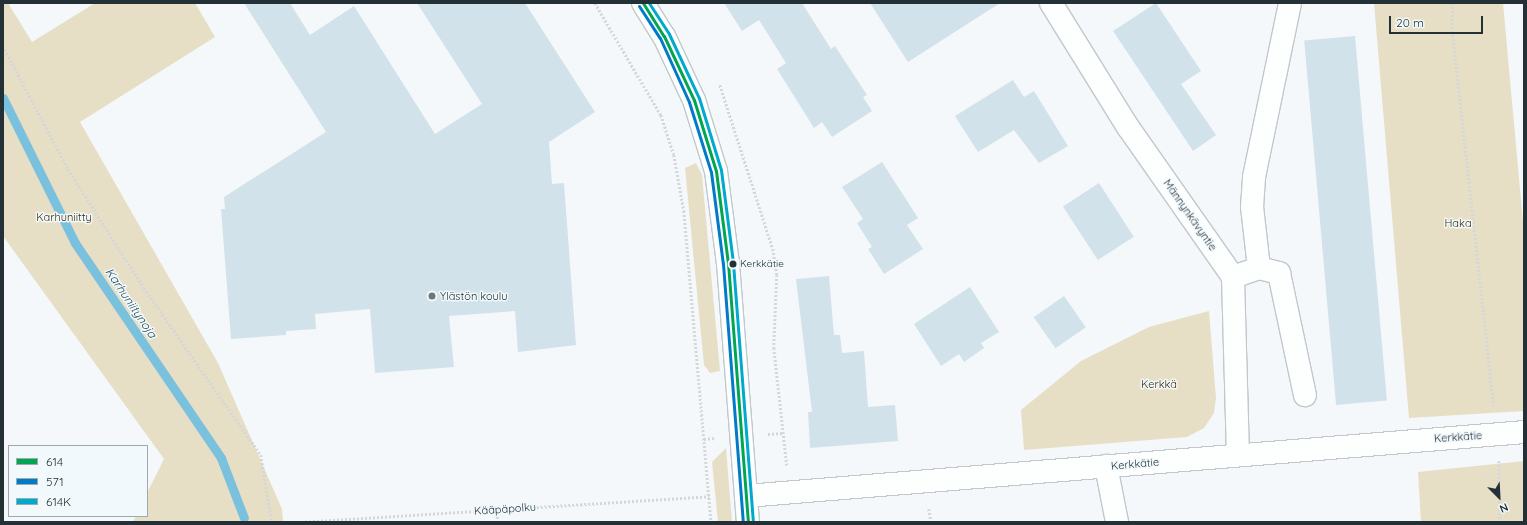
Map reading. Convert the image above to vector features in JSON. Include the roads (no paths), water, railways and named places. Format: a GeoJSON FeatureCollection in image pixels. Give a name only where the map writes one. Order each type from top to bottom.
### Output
{"type":"FeatureCollection","features":[{"type":"Feature","properties":{"kind":"street"},"geometry":{"type":"LineString","coordinates":[[642,3],[664,36],[694,100],[716,171],[728,263],[748,522]]}},
{"type":"Feature","properties":{"kind":"street","name":"Männynkävyntie"},"geometry":{"type":"LineString","coordinates":[[1051,3],[1128,127],[1233,277]]}},
{"type":"Feature","properties":{"kind":"street"},"geometry":{"type":"LineString","coordinates":[[1259,268],[1252,207],[1254,177],[1290,3]]}},
{"type":"Feature","properties":{"kind":"street"},"geometry":{"type":"LineString","coordinates":[[1238,454],[1233,277],[1259,268],[1279,273],[1305,395]]}},
{"type":"Feature","properties":{"kind":"street","name":"Kerkkätie"},"geometry":{"type":"LineString","coordinates":[[746,496],[1238,454],[1498,444],[1524,432]]}},
{"type":"Feature","properties":{"kind":"street"},"geometry":{"type":"LineString","coordinates":[[1106,466],[1117,522]]}},
{"type":"Feature","properties":{"kind":"waterway","name":"Karhuniitynoja"},"geometry":{"type":"LineString","coordinates":[[3,98],[75,243],[221,458],[244,518]]}},
{"type":"Feature","properties":{"kind":"place","name":"Kerkkätie"},"geometry":{"type":"Point","coordinates":[733,264]}},
{"type":"Feature","properties":{"kind":"place","name":"Ylästön koulu"},"geometry":{"type":"Point","coordinates":[432,296]}},
{"type":"Feature","properties":{"kind":"park label","name":"Karhuniitty"},"geometry":{"type":"Point","coordinates":[64,217]}},
{"type":"Feature","properties":{"kind":"park label","name":"Haka"},"geometry":{"type":"Point","coordinates":[1458,223]}},
{"type":"Feature","properties":{"kind":"park label","name":"Kerkkä"},"geometry":{"type":"Point","coordinates":[1159,384]}}]}
